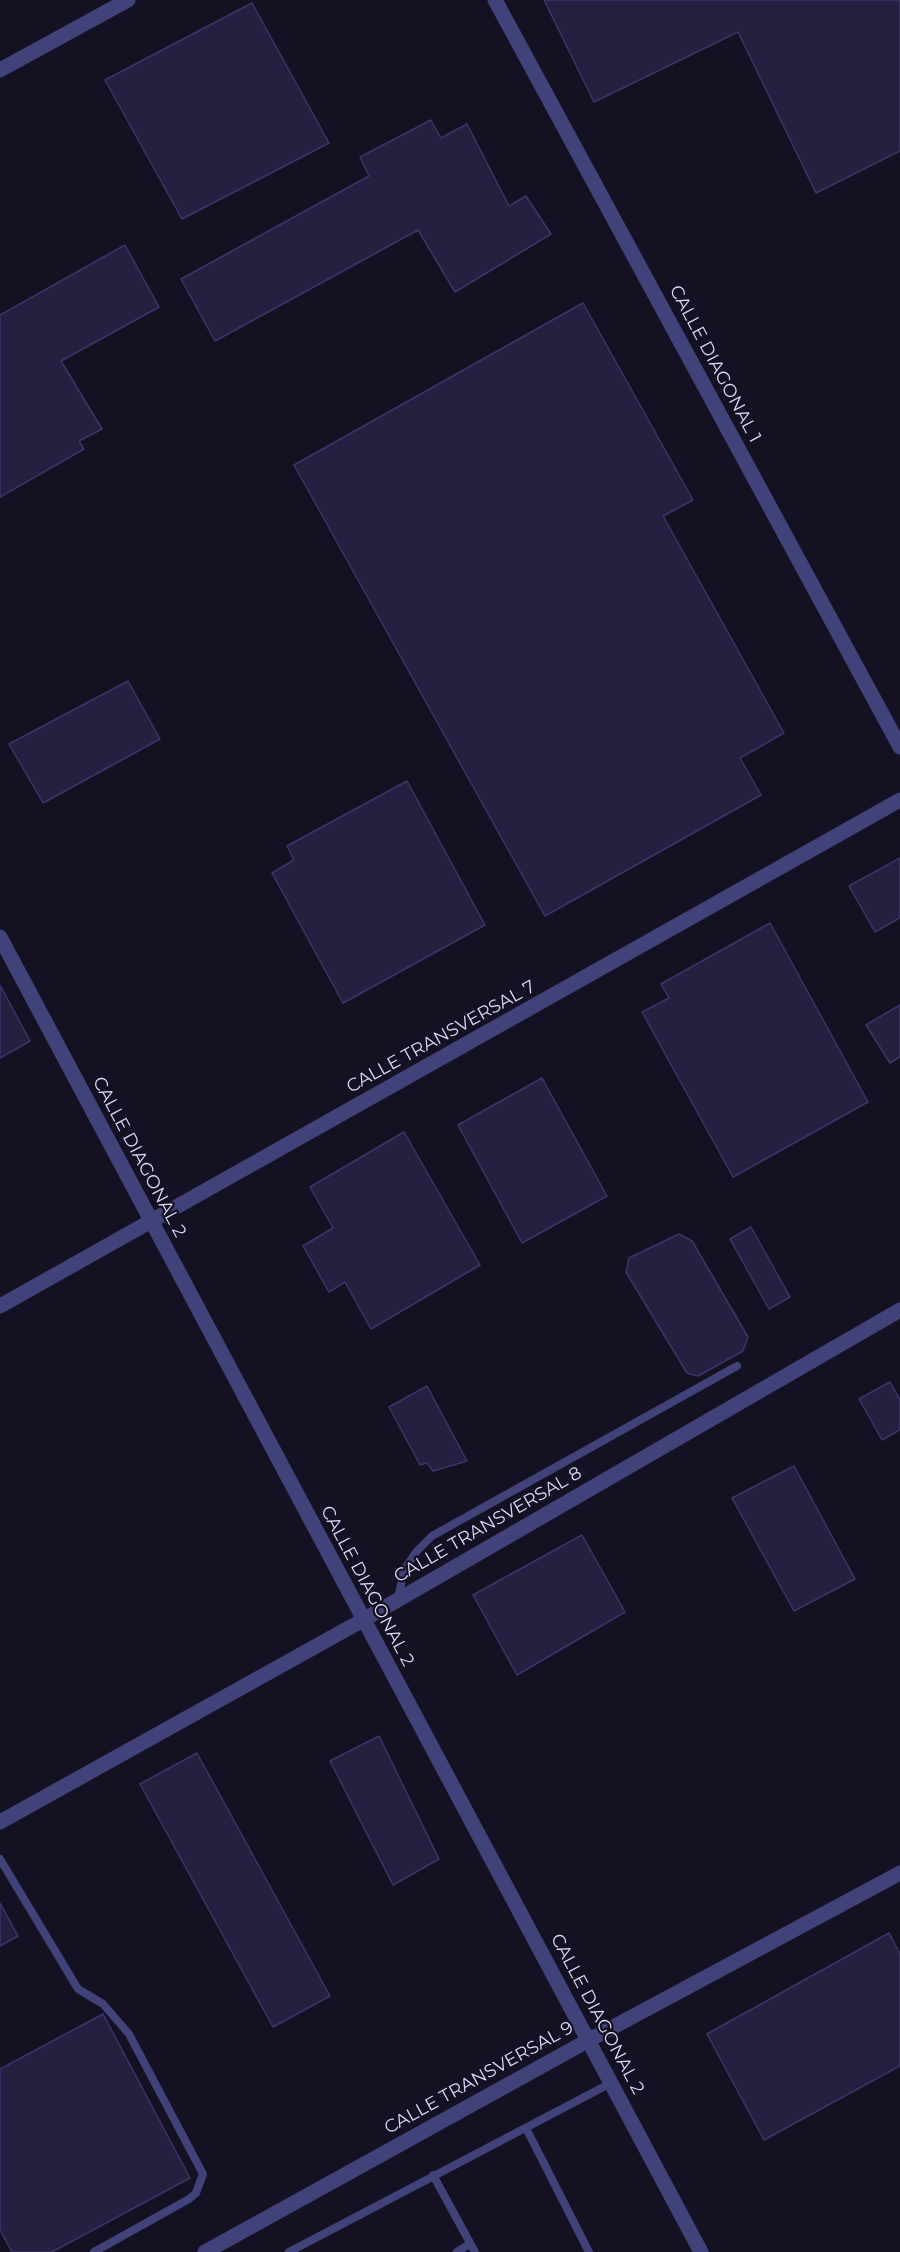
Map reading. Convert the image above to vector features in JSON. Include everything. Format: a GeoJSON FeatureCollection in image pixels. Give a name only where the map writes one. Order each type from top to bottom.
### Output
{"type":"FeatureCollection","features":[{"type":"Feature","properties":{"kind":"street"},"geometry":{"type":"LineString","coordinates":[[0,70],[129,0]]}},
{"type":"Feature","properties":{"kind":"street","name":"CALLE DIAGONAL 1"},"geometry":{"type":"LineString","coordinates":[[495,0],[900,747]]}},
{"type":"Feature","properties":{"kind":"street","name":"CALLE TRANSVERSAL 7"},"geometry":{"type":"LineString","coordinates":[[0,1306],[900,800]]}},
{"type":"Feature","properties":{"kind":"street","name":"CALLE DIAGONAL 2"},"geometry":{"type":"LineString","coordinates":[[0,937],[701,2252]]}},
{"type":"Feature","properties":{"kind":"street","name":"CALLE TRANSVERSAL 8"},"geometry":{"type":"LineString","coordinates":[[0,1822],[363,1620],[900,1310]]}},
{"type":"Feature","properties":{"kind":"street","name":"CALLE TRANSVERSAL 9"},"geometry":{"type":"LineString","coordinates":[[205,2252],[589,2040],[900,1873]]}},
{"type":"Feature","properties":{"kind":"lane"},"geometry":{"type":"LineString","coordinates":[[398,1599],[404,1570],[417,1551],[432,1536],[737,1365]]}},
{"type":"Feature","properties":{"kind":"lane"},"geometry":{"type":"LineString","coordinates":[[0,1859],[78,1989],[103,2004],[129,2034],[203,2174],[196,2193],[189,2199],[94,2252]]}},
{"type":"Feature","properties":{"kind":"lane"},"geometry":{"type":"LineString","coordinates":[[289,2252],[611,2083]]}},
{"type":"Feature","properties":{"kind":"lane"},"geometry":{"type":"LineString","coordinates":[[526,2128],[590,2252]]}},
{"type":"Feature","properties":{"kind":"lane"},"geometry":{"type":"LineString","coordinates":[[434,2175],[472,2248],[457,2252]]}},
{"type":"Feature","properties":{"kind":"building"},"geometry":{"type":"Polygon","coordinates":[[[544,0],[900,0],[900,151],[816,193],[738,32],[594,102],[544,0]]]}},
{"type":"Feature","properties":{"kind":"building"},"geometry":{"type":"Polygon","coordinates":[[[252,3],[329,143],[182,219],[105,80],[252,3]]]}},
{"type":"Feature","properties":{"kind":"building"},"geometry":{"type":"Polygon","coordinates":[[[431,120],[441,138],[467,124],[509,206],[526,196],[551,234],[455,292],[418,230],[215,341],[181,279],[369,176],[360,157],[431,120]]]}},
{"type":"Feature","properties":{"kind":"building"},"geometry":{"type":"Polygon","coordinates":[[[125,245],[159,307],[61,361],[102,429],[79,441],[84,449],[0,497],[0,315],[125,245]]]}},
{"type":"Feature","properties":{"kind":"building"},"geometry":{"type":"Polygon","coordinates":[[[583,303],[693,500],[663,516],[784,733],[740,758],[761,795],[545,916],[294,465],[583,303]]]}},
{"type":"Feature","properties":{"kind":"building"},"geometry":{"type":"Polygon","coordinates":[[[128,681],[160,739],[43,803],[9,744],[128,681]]]}},
{"type":"Feature","properties":{"kind":"building"},"geometry":{"type":"Polygon","coordinates":[[[407,781],[485,925],[343,1003],[272,873],[294,860],[287,846],[407,781]]]}},
{"type":"Feature","properties":{"kind":"building"},"geometry":{"type":"Polygon","coordinates":[[[900,858],[900,918],[875,932],[849,886],[900,858]]]}},
{"type":"Feature","properties":{"kind":"building"},"geometry":{"type":"Polygon","coordinates":[[[770,923],[868,1102],[733,1177],[642,1012],[669,998],[661,984],[770,923]]]}},
{"type":"Feature","properties":{"kind":"building"},"geometry":{"type":"Polygon","coordinates":[[[0,985],[30,1041],[0,1058],[0,985]]]}},
{"type":"Feature","properties":{"kind":"building"},"geometry":{"type":"Polygon","coordinates":[[[900,1005],[900,1057],[890,1063],[866,1025],[900,1005]]]}},
{"type":"Feature","properties":{"kind":"building"},"geometry":{"type":"Polygon","coordinates":[[[542,1078],[607,1196],[522,1243],[458,1125],[542,1078]]]}},
{"type":"Feature","properties":{"kind":"building"},"geometry":{"type":"Polygon","coordinates":[[[404,1132],[480,1265],[371,1329],[345,1282],[329,1292],[303,1246],[333,1228],[310,1187],[404,1132]]]}},
{"type":"Feature","properties":{"kind":"building"},"geometry":{"type":"Polygon","coordinates":[[[751,1227],[790,1297],[769,1309],[730,1239],[751,1227]]]}},
{"type":"Feature","properties":{"kind":"building"},"geometry":{"type":"Polygon","coordinates":[[[679,1234],[692,1241],[748,1337],[743,1351],[698,1376],[687,1373],[626,1272],[629,1258],[679,1234]]]}},
{"type":"Feature","properties":{"kind":"building"},"geometry":{"type":"Polygon","coordinates":[[[890,1382],[900,1400],[900,1430],[882,1440],[859,1399],[890,1382]]]}},
{"type":"Feature","properties":{"kind":"building"},"geometry":{"type":"Polygon","coordinates":[[[427,1386],[467,1461],[433,1471],[427,1463],[420,1465],[389,1407],[427,1386]]]}},
{"type":"Feature","properties":{"kind":"building"},"geometry":{"type":"Polygon","coordinates":[[[794,1466],[855,1579],[794,1611],[732,1498],[794,1466]]]}},
{"type":"Feature","properties":{"kind":"building"},"geometry":{"type":"Polygon","coordinates":[[[582,1535],[625,1612],[517,1675],[473,1595],[582,1535]]]}},
{"type":"Feature","properties":{"kind":"building"},"geometry":{"type":"Polygon","coordinates":[[[379,1736],[439,1859],[393,1885],[330,1761],[379,1736]]]}},
{"type":"Feature","properties":{"kind":"building"},"geometry":{"type":"Polygon","coordinates":[[[197,1753],[330,1996],[273,2027],[140,1784],[197,1753]]]}},
{"type":"Feature","properties":{"kind":"building"},"geometry":{"type":"Polygon","coordinates":[[[0,1903],[18,1936],[0,1946],[0,1903]]]}},
{"type":"Feature","properties":{"kind":"building"},"geometry":{"type":"Polygon","coordinates":[[[889,1933],[900,1954],[900,2066],[764,2140],[707,2034],[889,1933]]]}},
{"type":"Feature","properties":{"kind":"building"},"geometry":{"type":"Polygon","coordinates":[[[103,2014],[190,2178],[52,2252],[12,2252],[0,2230],[0,2069],[103,2014]]]}}]}
